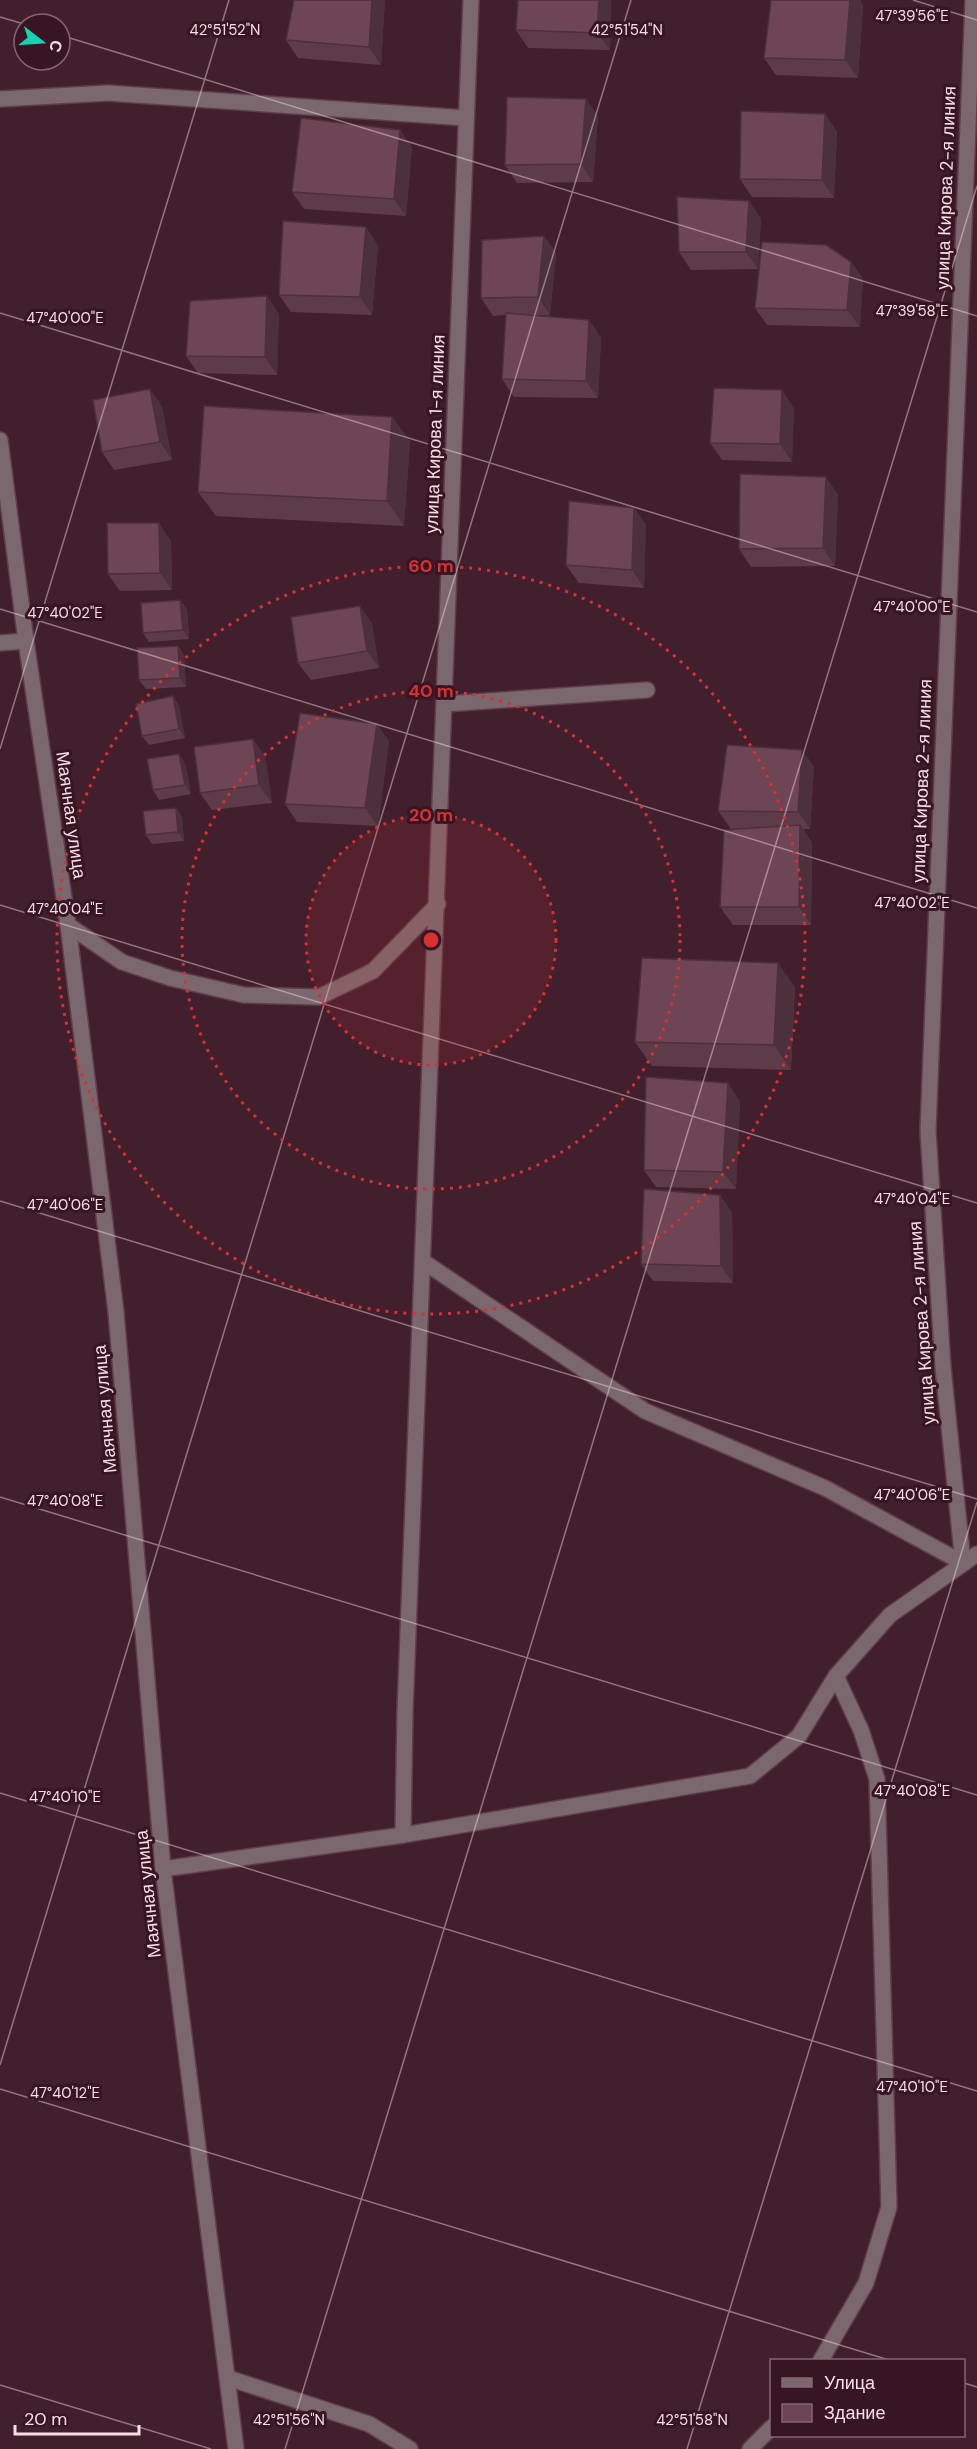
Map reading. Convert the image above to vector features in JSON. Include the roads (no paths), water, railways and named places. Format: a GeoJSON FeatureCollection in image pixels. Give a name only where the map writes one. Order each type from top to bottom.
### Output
{"type":"FeatureCollection","features":[{"type":"Feature","properties":{"kind":"street","name":"улица Кирова 1-я линия"},"geometry":{"type":"LineString","coordinates":[[403,1835],[405,1711],[438,904],[471,0]]}},
{"type":"Feature","properties":{"kind":"street","name":"улица Кирова 2-я линия"},"geometry":{"type":"LineString","coordinates":[[963,1563],[943,1367],[928,1131],[973,0]]}},
{"type":"Feature","properties":{"kind":"street"},"geometry":{"type":"LineString","coordinates":[[0,99],[108,93],[466,118]]}},
{"type":"Feature","properties":{"kind":"street","name":"Маячная улица"},"geometry":{"type":"LineString","coordinates":[[0,440],[26,640],[68,925],[116,1312],[163,1869],[236,2449]]}},
{"type":"Feature","properties":{"kind":"street"},"geometry":{"type":"LineString","coordinates":[[0,643],[26,640]]}},
{"type":"Feature","properties":{"kind":"street"},"geometry":{"type":"LineString","coordinates":[[445,704],[647,690]]}},
{"type":"Feature","properties":{"kind":"street"},"geometry":{"type":"LineString","coordinates":[[68,925],[122,962],[170,978],[244,995],[320,997],[373,970],[438,904]]}},
{"type":"Feature","properties":{"kind":"street"},"geometry":{"type":"LineString","coordinates":[[424,1262],[645,1411],[825,1488],[963,1563]]}},
{"type":"Feature","properties":{"kind":"street"},"geometry":{"type":"LineString","coordinates":[[163,1869],[403,1835],[750,1776],[800,1736],[836,1676],[890,1616],[977,1554]]}},
{"type":"Feature","properties":{"kind":"street"},"geometry":{"type":"LineString","coordinates":[[822,2359],[866,2283],[889,2207],[877,1779],[861,1730],[836,1676]]}},
{"type":"Feature","properties":{"kind":"street"},"geometry":{"type":"LineString","coordinates":[[228,2378],[369,2424],[410,2449]]}},
{"type":"Feature","properties":{"kind":"street"},"geometry":{"type":"LineString","coordinates":[[750,2449],[770,2428]]}}]}
